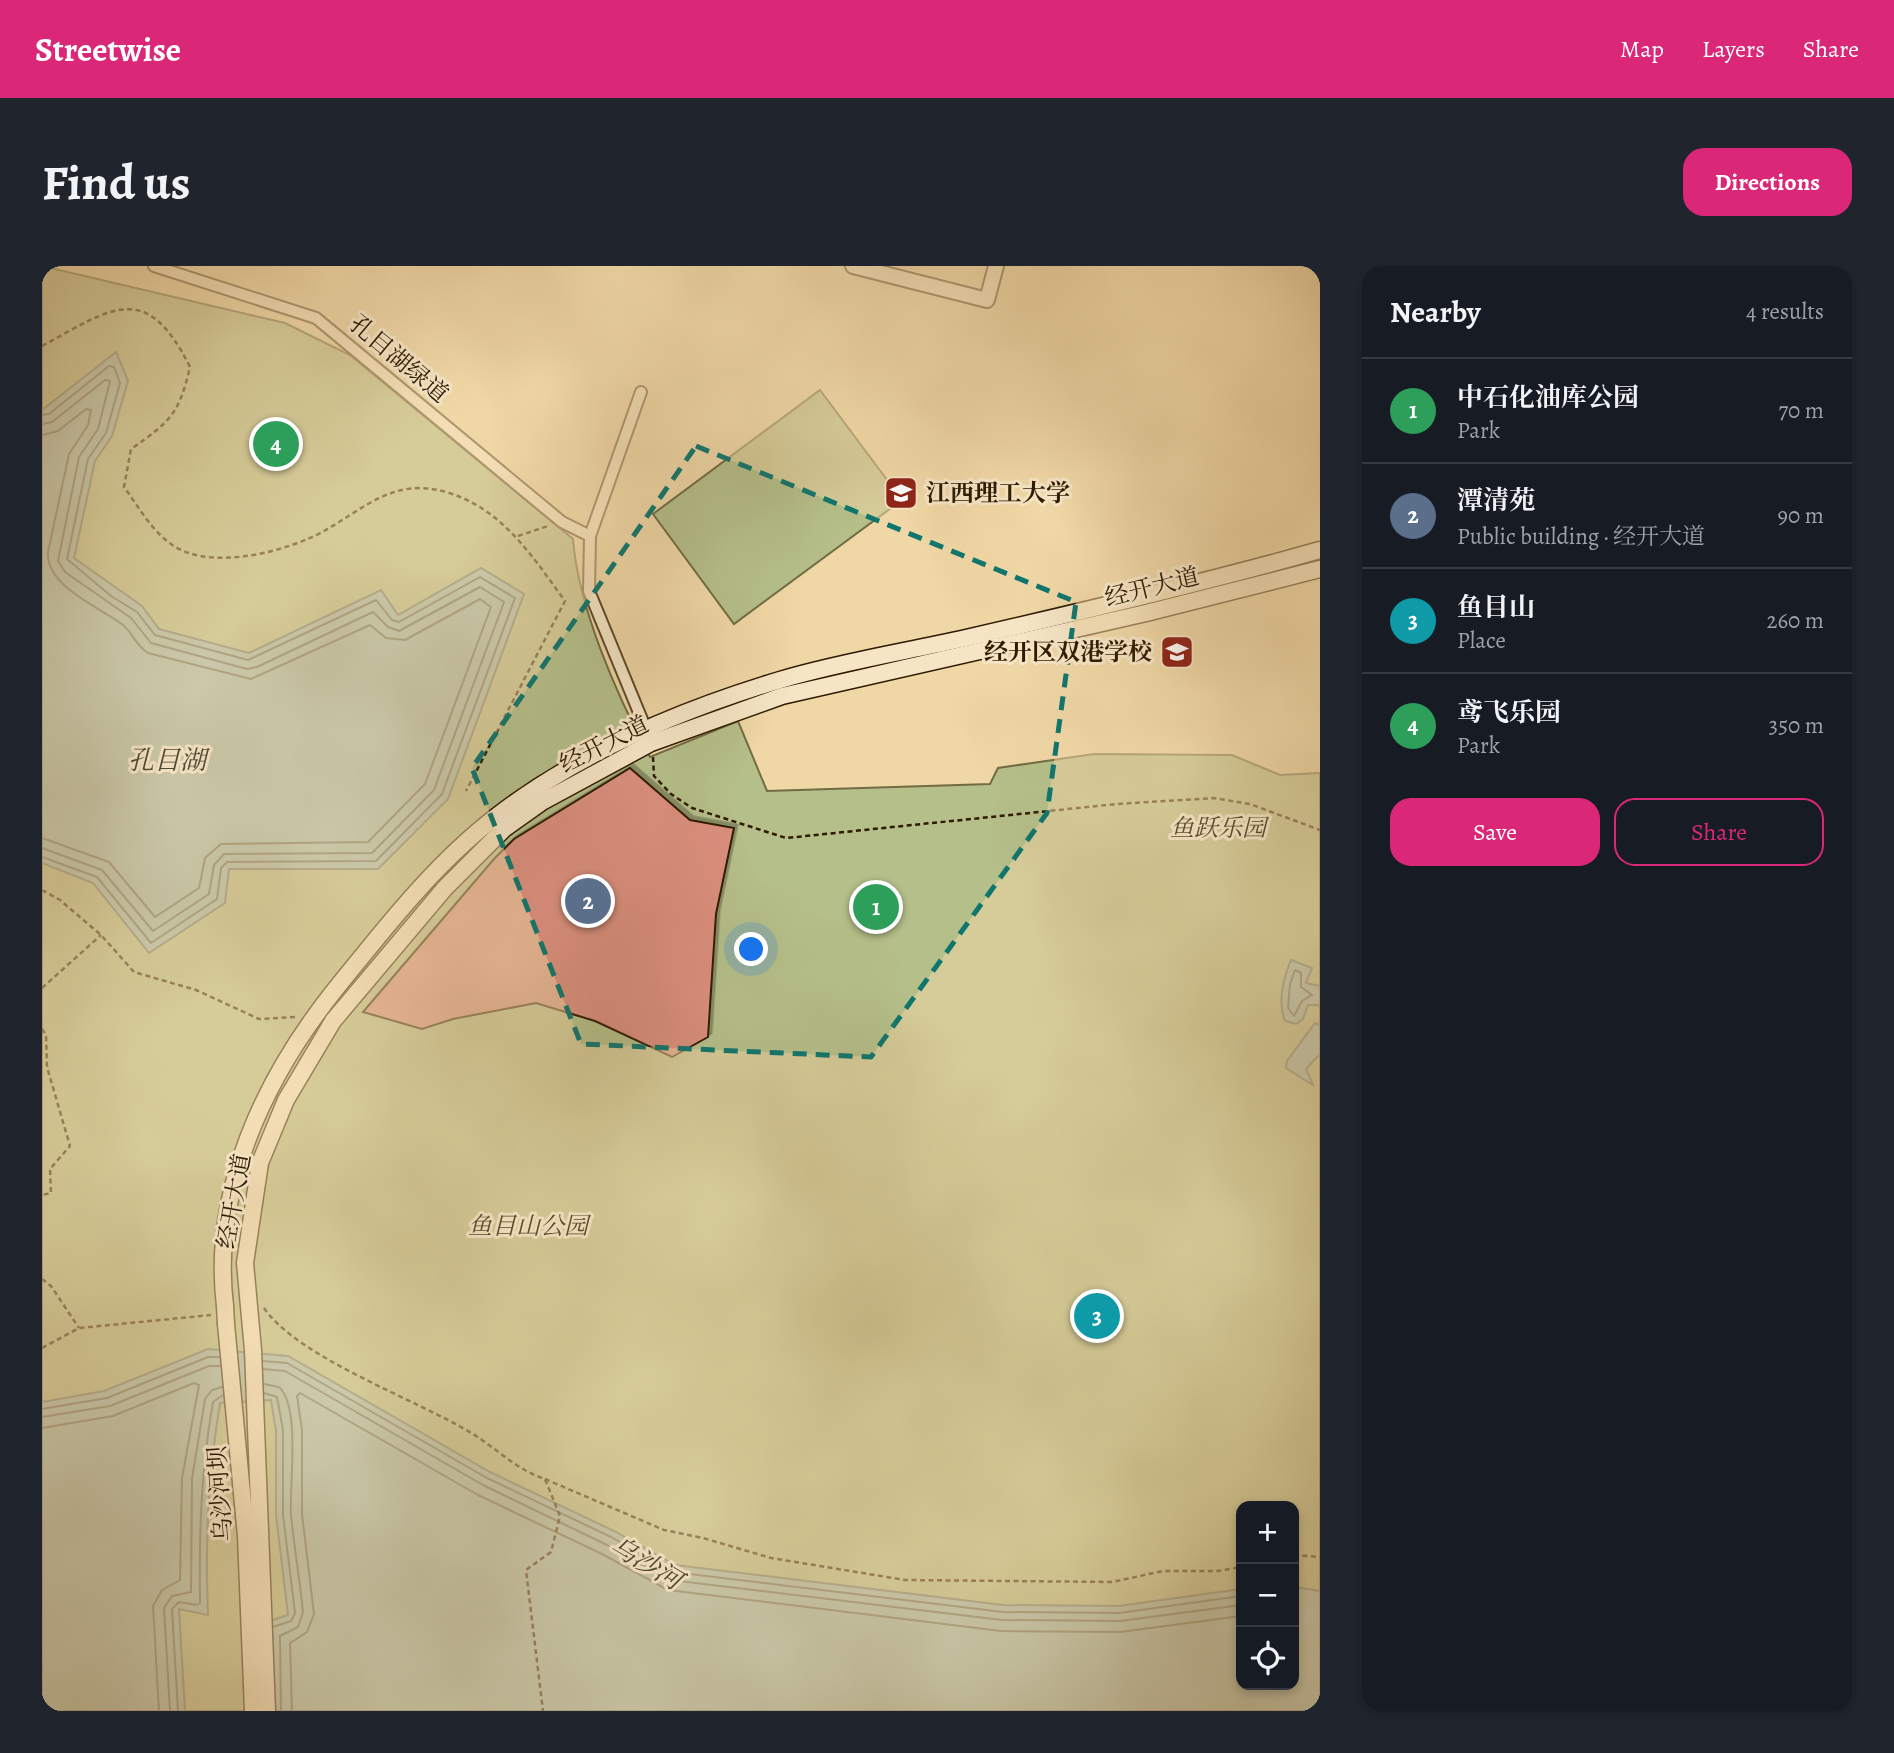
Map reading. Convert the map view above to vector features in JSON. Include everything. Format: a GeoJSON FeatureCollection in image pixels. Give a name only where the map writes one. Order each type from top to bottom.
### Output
{"type":"FeatureCollection","features":[{"type":"Feature","properties":{"kind":"main road","name":"经开大道"},"geometry":{"type":"LineString","coordinates":[[221,1275],[221,1251],[244,1145],[275,1074],[314,1016],[393,918],[495,817],[541,785],[645,727],[782,680],[1146,596],[1320,550]]}},
{"type":"Feature","properties":{"kind":"main road","name":"经开大道"},"geometry":{"type":"LineString","coordinates":[[253,1350],[245,1263],[260,1163],[286,1100],[333,1021],[445,888],[504,829],[542,802],[651,743],[782,696],[1146,613],[1320,569]]}},
{"type":"Feature","properties":{"kind":"main road","name":"乌沙河坝"},"geometry":{"type":"LineString","coordinates":[[221,1275],[238,1427],[253,1711]]}},
{"type":"Feature","properties":{"kind":"main road","name":"乌沙河坝"},"geometry":{"type":"LineString","coordinates":[[253,1350],[267,1711]]}},
{"type":"Feature","properties":{"kind":"street","name":"孔目湖绿道"},"geometry":{"type":"LineString","coordinates":[[154,266],[316,318],[562,522],[590,537]]}},
{"type":"Feature","properties":{"kind":"street"},"geometry":{"type":"LineString","coordinates":[[853,266],[987,300],[996,266]]}},
{"type":"Feature","properties":{"kind":"street"},"geometry":{"type":"LineString","coordinates":[[641,392],[590,537],[589,590],[645,727]]}},
{"type":"Feature","properties":{"kind":"path"},"geometry":{"type":"LineString","coordinates":[[42,346],[98,316],[131,307],[164,323],[180,345],[190,367],[182,402],[163,427],[131,449],[124,487],[149,523],[172,546],[206,556],[241,557],[276,552],[322,532],[382,494],[410,488],[444,491],[477,505],[518,536],[565,601],[466,791]]}},
{"type":"Feature","properties":{"kind":"path"},"geometry":{"type":"LineString","coordinates":[[518,536],[562,522]]}},
{"type":"Feature","properties":{"kind":"path"},"geometry":{"type":"LineString","coordinates":[[651,743],[654,776],[671,794],[692,808],[786,838],[1117,804],[1214,798],[1250,804],[1320,830]]}},
{"type":"Feature","properties":{"kind":"path"},"geometry":{"type":"LineString","coordinates":[[42,890],[60,900],[101,935],[134,972],[196,990],[259,1019],[314,1016]]}},
{"type":"Feature","properties":{"kind":"path"},"geometry":{"type":"LineString","coordinates":[[42,988],[101,935]]}},
{"type":"Feature","properties":{"kind":"path"},"geometry":{"type":"LineString","coordinates":[[42,1029],[46,1035],[47,1068],[70,1146],[50,1169],[51,1193],[42,1195]]}},
{"type":"Feature","properties":{"kind":"path"},"geometry":{"type":"LineString","coordinates":[[42,1279],[51,1286],[79,1328]]}},
{"type":"Feature","properties":{"kind":"path"},"geometry":{"type":"LineString","coordinates":[[260,1298],[265,1310],[294,1340],[473,1434],[528,1474],[664,1530],[703,1538],[771,1558],[905,1580],[1112,1583],[1163,1571],[1218,1571],[1236,1568]]}},
{"type":"Feature","properties":{"kind":"path"},"geometry":{"type":"LineString","coordinates":[[42,1348],[79,1328],[226,1318]]}},
{"type":"Feature","properties":{"kind":"path"},"geometry":{"type":"LineString","coordinates":[[543,1711],[526,1570],[551,1552],[560,1516],[545,1479]]}},
{"type":"Feature","properties":{"kind":"path"},"geometry":{"type":"LineString","coordinates":[[1299,1555],[1320,1557]]}},
{"type":"Feature","properties":{"kind":"highlighted area"},"geometry":{"type":"Polygon","coordinates":[[[696,446],[1076,602],[1047,813],[871,1057],[581,1044],[472,768],[696,446]]]}},
{"type":"Feature","properties":{"kind":"green space","name":"鱼目山公园"},"geometry":{"type":"Polygon","coordinates":[[[42,266],[285,323],[350,355],[573,539],[582,593],[601,651],[650,757],[738,721],[767,791],[990,784],[998,768],[1094,754],[1232,755],[1280,775],[1320,773],[1320,1711],[42,1711],[42,266]]]}},
{"type":"Feature","properties":{"kind":"green space"},"geometry":{"type":"Polygon","coordinates":[[[820,390],[902,500],[734,624],[653,514],[820,390]]]}},
{"type":"Feature","properties":{"kind":"water","name":"孔目湖"},"geometry":{"type":"Polygon","coordinates":[[[116,352],[128,381],[112,436],[95,461],[74,558],[142,606],[159,629],[249,653],[381,590],[398,615],[481,568],[524,594],[448,799],[378,869],[229,869],[225,903],[149,953],[93,883],[42,863],[42,410],[116,352]]]}},
{"type":"Feature","properties":{"kind":"water"},"geometry":{"type":"Polygon","coordinates":[[[1291,960],[1312,968],[1306,983],[1320,986],[1320,1008],[1318,1005],[1308,1005],[1303,1019],[1296,1024],[1285,1021],[1281,1006],[1283,982],[1291,960]]]}},
{"type":"Feature","properties":{"kind":"water"},"geometry":{"type":"Polygon","coordinates":[[[1315,1023],[1320,1025],[1320,1054],[1306,1069],[1313,1085],[1286,1068],[1287,1061],[1315,1023]]]}},
{"type":"Feature","properties":{"kind":"water","name":"乌沙河"},"geometry":{"type":"Polygon","coordinates":[[[208,1349],[288,1356],[490,1472],[614,1531],[675,1565],[1003,1605],[1119,1606],[1236,1590],[1236,1690],[1299,1690],[1299,1588],[1320,1591],[1320,1711],[265,1711],[264,1623],[288,1615],[276,1515],[276,1431],[271,1400],[220,1403],[208,1508],[208,1615],[179,1609],[185,1711],[42,1711],[42,1402],[104,1391],[208,1349]]]}},
{"type":"Feature","properties":{"kind":"building"},"geometry":{"type":"Polygon","coordinates":[[[630,768],[690,820],[734,828],[716,914],[708,1037],[672,1057],[595,1021],[536,1003],[453,1019],[422,1029],[363,1012],[514,839],[630,768]]]}},
{"type":"Feature","properties":{"kind":"place","name":"鸢飞乐园"},"geometry":{"type":"Point","coordinates":[276,444]}},
{"type":"Feature","properties":{"kind":"place","name":"江西理工大学"},"geometry":{"type":"Point","coordinates":[901,493]}},
{"type":"Feature","properties":{"kind":"place","name":"经开区双港学校"},"geometry":{"type":"Point","coordinates":[1177,652]}},
{"type":"Feature","properties":{"kind":"place","name":"潭清苑"},"geometry":{"type":"Point","coordinates":[588,901]}},
{"type":"Feature","properties":{"kind":"place","name":"中石化油库公园"},"geometry":{"type":"Point","coordinates":[876,907]}},
{"type":"Feature","properties":{"kind":"place","name":"鱼目山"},"geometry":{"type":"Point","coordinates":[1097,1316]}},
{"type":"Feature","properties":{"kind":"park label","name":"鱼跃乐园"},"geometry":{"type":"Point","coordinates":[1218,828]}}]}
